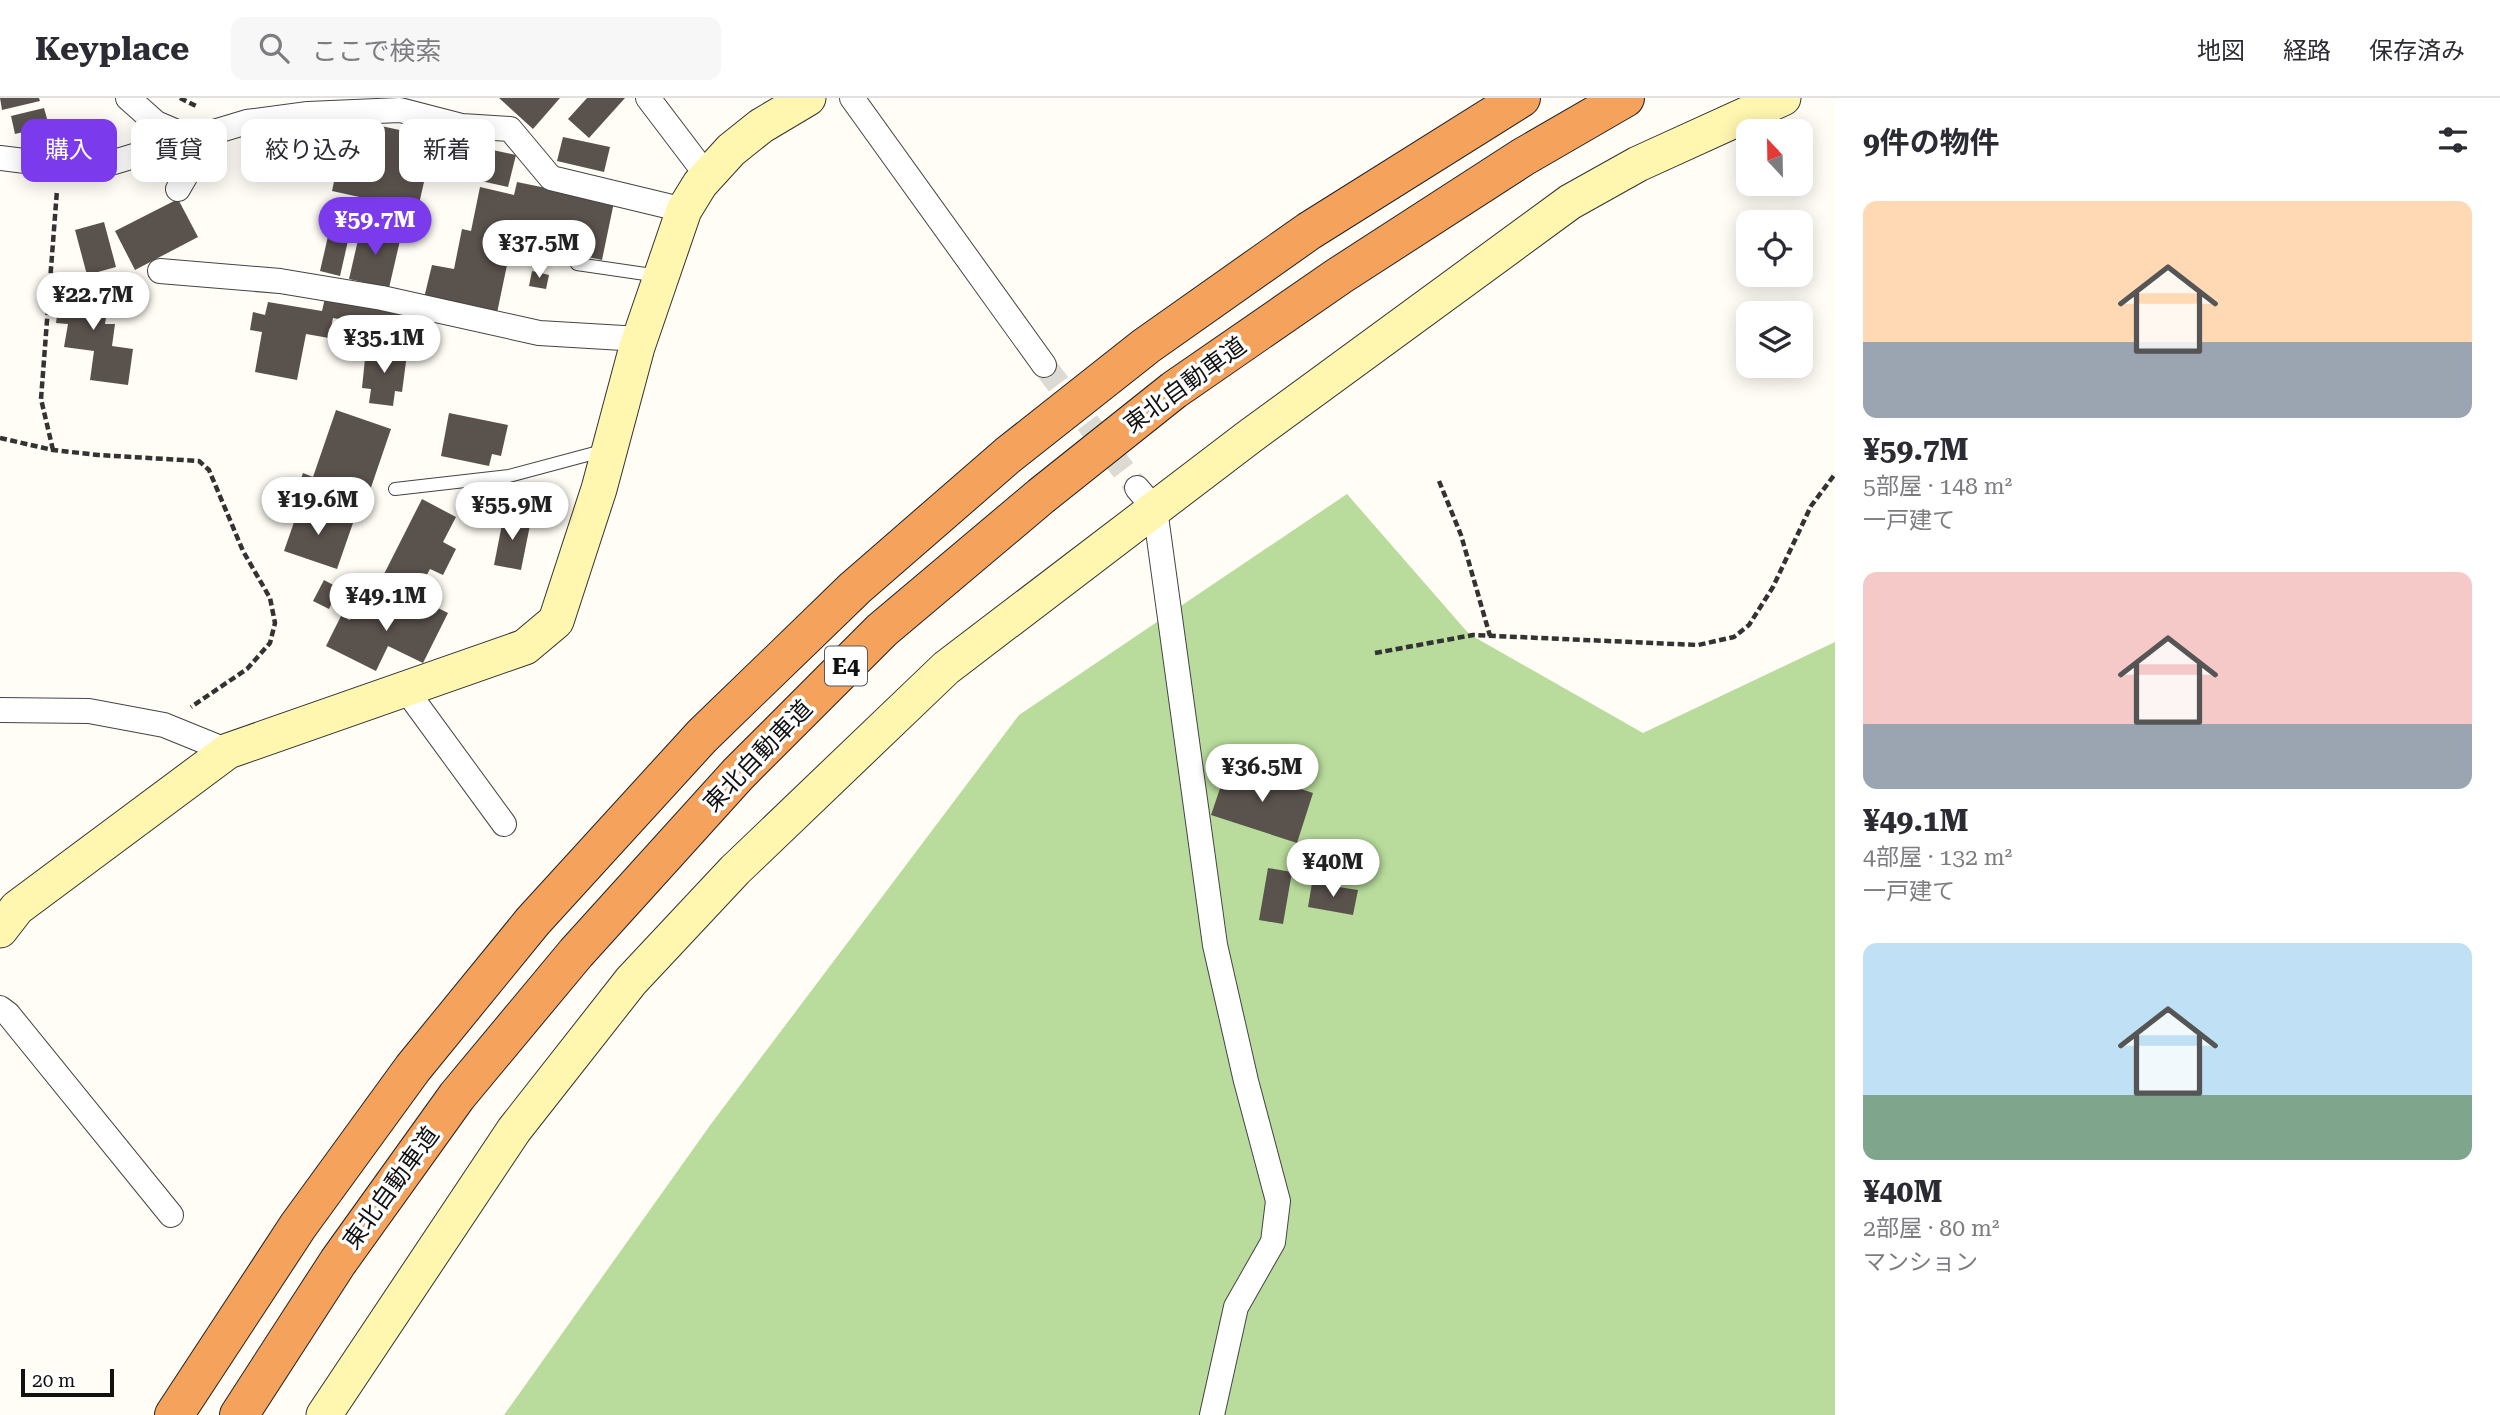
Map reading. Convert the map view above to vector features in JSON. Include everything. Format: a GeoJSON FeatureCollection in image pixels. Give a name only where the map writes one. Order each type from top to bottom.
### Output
{"type":"FeatureCollection","features":[{"type":"Feature","properties":{"kind":"highway","name":"東北自動車道"},"geometry":{"type":"LineString","coordinates":[[174,1415],[298,1226],[413,1068],[533,921],[702,736],[855,587],[1009,455],[1146,346],[1309,231],[1521,98]]}},
{"type":"Feature","properties":{"kind":"highway","name":"東北自動車道"},"geometry":{"type":"LineString","coordinates":[[239,1415],[338,1262],[457,1096],[576,953],[729,783],[882,630],[1041,496],[1174,390],[1339,275],[1523,157],[1625,98]]}},
{"type":"Feature","properties":{"kind":"street"},"geometry":{"type":"LineString","coordinates":[[128,98],[152,119]]}},
{"type":"Feature","properties":{"kind":"street"},"geometry":{"type":"LineString","coordinates":[[648,98],[708,177]]}},
{"type":"Feature","properties":{"kind":"street"},"geometry":{"type":"LineString","coordinates":[[0,930],[16,908],[228,751],[525,647],[556,621],[578,559],[640,339],[684,209],[700,184],[731,150],[761,126],[808,98]]}},
{"type":"Feature","properties":{"kind":"street"},"geometry":{"type":"LineString","coordinates":[[852,98],[1044,365]]}},
{"type":"Feature","properties":{"kind":"street"},"geometry":{"type":"LineString","coordinates":[[324,1415],[513,1130],[631,981],[735,870],[946,668],[1146,498],[1249,437],[1570,202],[1638,164],[1783,98]]}},
{"type":"Feature","properties":{"kind":"street"},"geometry":{"type":"LineString","coordinates":[[227,128],[247,122],[308,114],[400,110],[462,126],[510,129],[551,178],[684,209]]}},
{"type":"Feature","properties":{"kind":"street"},"geometry":{"type":"LineString","coordinates":[[0,158],[21,160]]}},
{"type":"Feature","properties":{"kind":"street"},"geometry":{"type":"LineString","coordinates":[[178,189],[182,182]]}},
{"type":"Feature","properties":{"kind":"street"},"geometry":{"type":"LineString","coordinates":[[160,271],[280,281],[393,300],[539,333],[640,339]]}},
{"type":"Feature","properties":{"kind":"street"},"geometry":{"type":"LineString","coordinates":[[1146,498],[1214,945],[1278,1202],[1273,1242],[1236,1307],[1212,1415]]}},
{"type":"Feature","properties":{"kind":"street"},"geometry":{"type":"LineString","coordinates":[[406,690],[504,824]]}},
{"type":"Feature","properties":{"kind":"street"},"geometry":{"type":"LineString","coordinates":[[0,710],[89,711],[164,725],[228,751]]}},
{"type":"Feature","properties":{"kind":"street"},"geometry":{"type":"LineString","coordinates":[[0,1009],[8,1014],[171,1215]]}},
{"type":"Feature","properties":{"kind":"lane"},"geometry":{"type":"LineString","coordinates":[[576,264],[661,276]]}},
{"type":"Feature","properties":{"kind":"lane"},"geometry":{"type":"LineString","coordinates":[[395,489],[509,476],[610,449]]}},
{"type":"Feature","properties":{"kind":"path"},"geometry":{"type":"LineString","coordinates":[[53,450],[41,399],[58,182]]}},
{"type":"Feature","properties":{"kind":"path"},"geometry":{"type":"LineString","coordinates":[[0,438],[53,450],[199,461],[209,470],[243,551],[270,598],[275,623],[270,643],[247,669],[164,725]]}},
{"type":"Feature","properties":{"kind":"path"},"geometry":{"type":"LineString","coordinates":[[1375,653],[1473,635],[1698,645],[1734,637],[1749,625],[1773,587],[1811,506],[1835,474]]}},
{"type":"Feature","properties":{"kind":"path"},"geometry":{"type":"LineString","coordinates":[[1439,481],[1461,535],[1490,636]]}},
{"type":"Feature","properties":{"kind":"green space"},"geometry":{"type":"Polygon","coordinates":[[[1347,494],[1469,634],[1643,733],[1835,642],[1835,1415],[504,1415],[711,1124],[1019,715],[1347,494]]]}},
{"type":"Feature","properties":{"kind":"building"},"geometry":{"type":"Polygon","coordinates":[[[0,98],[39,98],[40,101],[2,110],[0,98]]]}},
{"type":"Feature","properties":{"kind":"building"},"geometry":{"type":"Polygon","coordinates":[[[499,98],[560,98],[533,129],[499,98]]]}},
{"type":"Feature","properties":{"kind":"building"},"geometry":{"type":"Polygon","coordinates":[[[587,98],[625,98],[589,138],[568,119],[587,98]]]}},
{"type":"Feature","properties":{"kind":"building"},"geometry":{"type":"Polygon","coordinates":[[[44,108],[47,119],[21,119],[21,133],[15,134],[11,116],[44,108]]]}},
{"type":"Feature","properties":{"kind":"building"},"geometry":{"type":"Polygon","coordinates":[[[385,127],[399,130],[399,182],[424,182],[413,230],[360,218],[364,198],[332,191],[334,182],[385,182],[385,127]]]}},
{"type":"Feature","properties":{"kind":"building"},"geometry":{"type":"Polygon","coordinates":[[[563,137],[610,147],[604,172],[557,161],[563,137]]]}},
{"type":"Feature","properties":{"kind":"building"},"geometry":{"type":"Polygon","coordinates":[[[495,150],[516,155],[508,187],[486,182],[495,182],[495,150]]]}},
{"type":"Feature","properties":{"kind":"building"},"geometry":{"type":"Polygon","coordinates":[[[517,182],[614,202],[602,260],[512,241],[497,313],[424,298],[432,265],[454,269],[462,229],[471,231],[480,187],[514,195],[517,182]]]}},
{"type":"Feature","properties":{"kind":"building"},"geometry":{"type":"Polygon","coordinates":[[[178,199],[198,237],[135,270],[115,231],[178,199]]]}},
{"type":"Feature","properties":{"kind":"building"},"geometry":{"type":"Polygon","coordinates":[[[332,219],[352,223],[340,276],[320,271],[332,219]]]}},
{"type":"Feature","properties":{"kind":"building"},"geometry":{"type":"Polygon","coordinates":[[[104,222],[116,267],[87,275],[75,230],[104,222]]]}},
{"type":"Feature","properties":{"kind":"building"},"geometry":{"type":"Polygon","coordinates":[[[361,227],[401,236],[389,288],[349,279],[361,227]]]}},
{"type":"Feature","properties":{"kind":"building"},"geometry":{"type":"Polygon","coordinates":[[[532,271],[549,275],[546,289],[529,286],[532,271]]]}},
{"type":"Feature","properties":{"kind":"building"},"geometry":{"type":"Polygon","coordinates":[[[62,277],[84,280],[82,294],[109,297],[105,324],[115,324],[112,346],[133,349],[128,385],[90,380],[94,351],[64,347],[68,324],[56,323],[62,277]]]}},
{"type":"Feature","properties":{"kind":"building"},"geometry":{"type":"Polygon","coordinates":[[[325,298],[401,312],[398,330],[333,318],[329,338],[306,334],[297,380],[255,372],[262,332],[250,330],[253,312],[265,315],[268,302],[322,311],[325,298]]]}},
{"type":"Feature","properties":{"kind":"building"},"geometry":{"type":"Polygon","coordinates":[[[366,349],[407,354],[402,392],[395,391],[393,406],[369,403],[371,389],[362,388],[366,349]]]}},
{"type":"Feature","properties":{"kind":"building"},"geometry":{"type":"Polygon","coordinates":[[[336,410],[391,429],[366,502],[356,499],[351,512],[296,493],[303,473],[313,477],[336,410]]]}},
{"type":"Feature","properties":{"kind":"building"},"geometry":{"type":"Polygon","coordinates":[[[449,413],[508,425],[501,456],[492,454],[489,466],[441,456],[449,413]]]}},
{"type":"Feature","properties":{"kind":"building"},"geometry":{"type":"Polygon","coordinates":[[[422,499],[456,517],[443,542],[456,549],[443,575],[430,569],[417,593],[383,576],[422,499]]]}},
{"type":"Feature","properties":{"kind":"building"},"geometry":{"type":"Polygon","coordinates":[[[300,505],[353,523],[337,569],[284,551],[300,505]]]}},
{"type":"Feature","properties":{"kind":"building"},"geometry":{"type":"Polygon","coordinates":[[[504,514],[531,520],[521,570],[494,565],[504,514]]]}},
{"type":"Feature","properties":{"kind":"building"},"geometry":{"type":"Polygon","coordinates":[[[324,580],[339,588],[329,609],[313,601],[324,580]]]}},
{"type":"Feature","properties":{"kind":"building"},"geometry":{"type":"Polygon","coordinates":[[[360,599],[392,614],[397,604],[424,617],[430,604],[448,613],[423,663],[388,646],[376,671],[326,646],[341,616],[350,620],[360,599]]]}},
{"type":"Feature","properties":{"kind":"building"},"geometry":{"type":"Polygon","coordinates":[[[1228,765],[1313,793],[1297,843],[1211,815],[1228,765]]]}},
{"type":"Feature","properties":{"kind":"building"},"geometry":{"type":"Polygon","coordinates":[[[1268,868],[1292,872],[1283,924],[1259,920],[1268,868]]]}},
{"type":"Feature","properties":{"kind":"building"},"geometry":{"type":"Polygon","coordinates":[[[1312,883],[1358,890],[1353,915],[1308,907],[1312,883]]]}},
{"type":"Feature","properties":{"kind":"tunnel"},"geometry":{"type":"LineString","coordinates":[[1044,365],[1137,488]]}}]}
